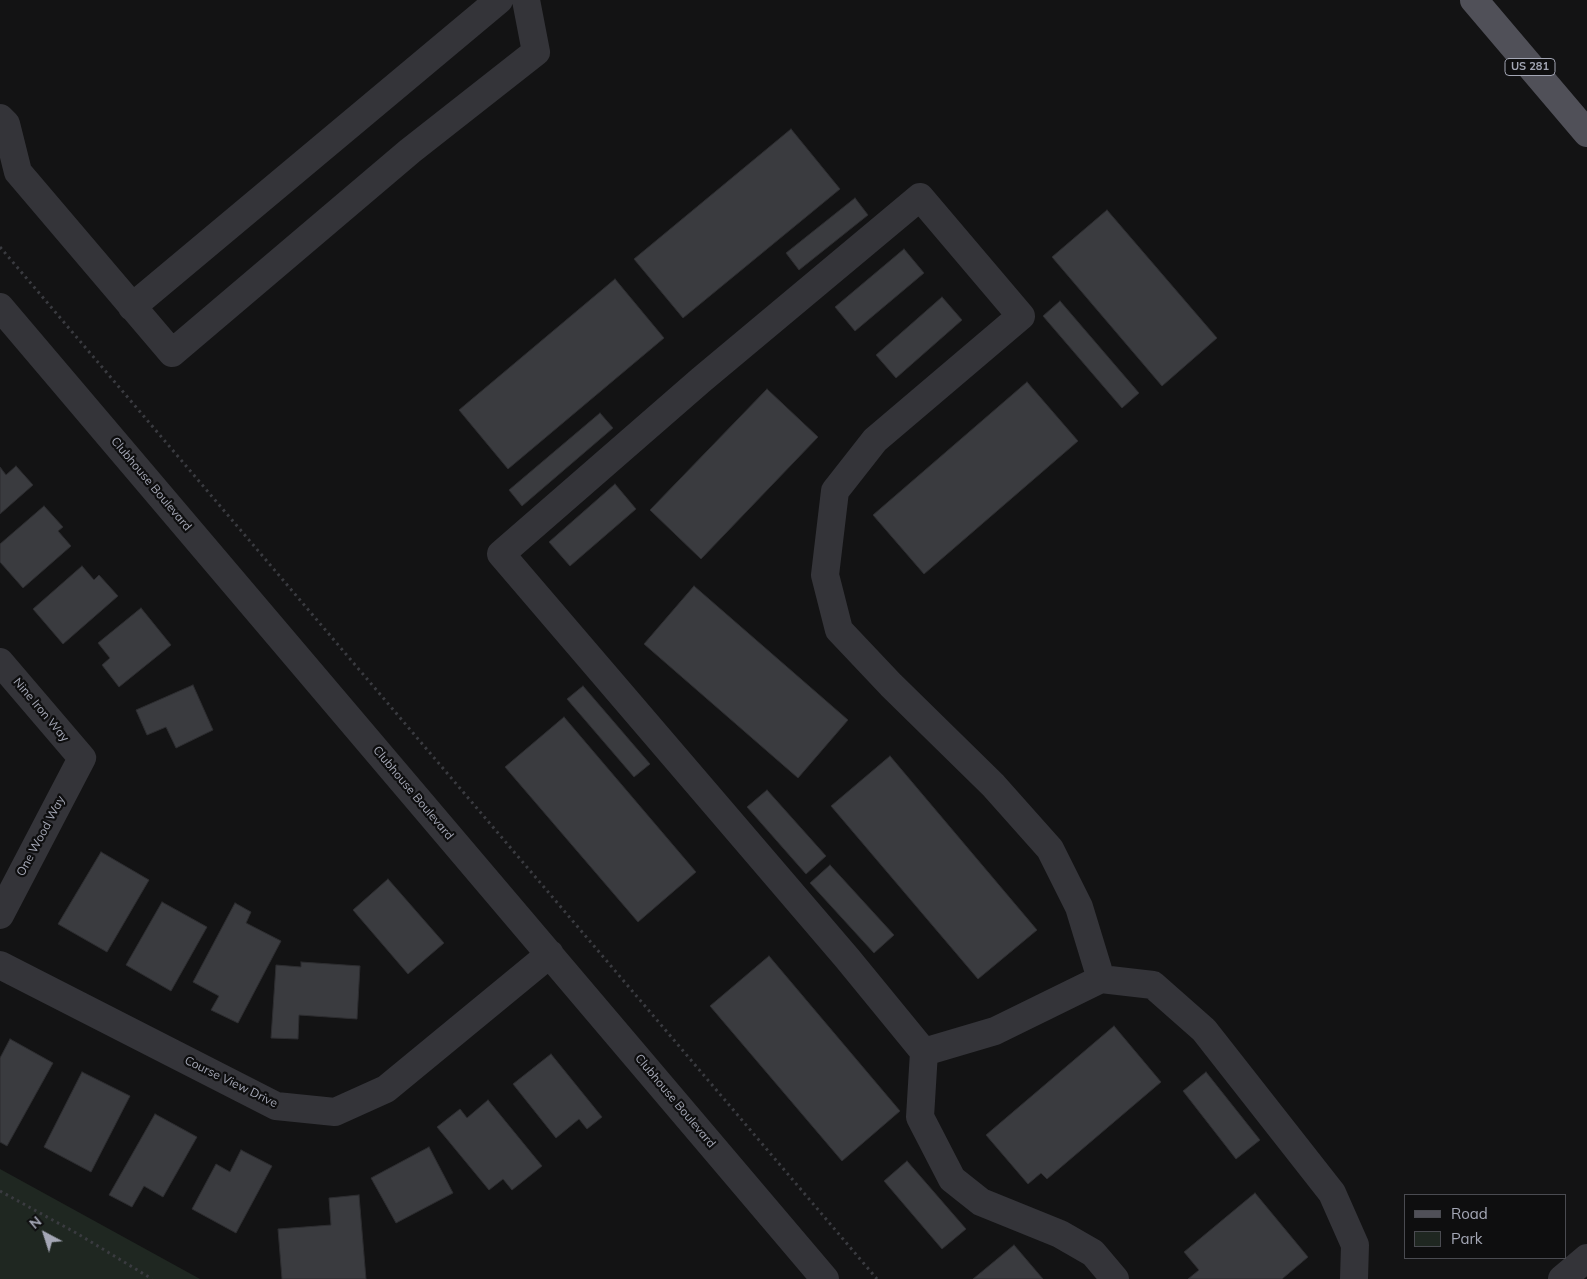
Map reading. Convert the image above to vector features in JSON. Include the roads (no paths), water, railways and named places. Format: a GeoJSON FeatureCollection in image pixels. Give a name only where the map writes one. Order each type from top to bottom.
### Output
{"type":"FeatureCollection","features":[{"type":"Feature","properties":{"kind":"main road","name":"US 281"},"geometry":{"type":"LineString","coordinates":[[1474,0],[1587,133]]}},
{"type":"Feature","properties":{"kind":"street"},"geometry":{"type":"LineString","coordinates":[[132,307],[499,0]]}},
{"type":"Feature","properties":{"kind":"street"},"geometry":{"type":"LineString","coordinates":[[0,118],[6,124],[18,172],[172,353],[410,151],[536,52],[526,0]]}},
{"type":"Feature","properties":{"kind":"street"},"geometry":{"type":"LineString","coordinates":[[1101,979],[1079,907],[1050,849],[993,785],[891,685],[839,630],[825,576],[835,491],[875,440],[1021,316],[920,197],[693,386],[501,554],[847,958],[924,1052],[920,1117],[952,1178],[982,1202],[1060,1234],[1093,1253],[1115,1279]]}},
{"type":"Feature","properties":{"kind":"street","name":"Clubhouse Boulevard"},"geometry":{"type":"LineString","coordinates":[[0,307],[825,1279]]}},
{"type":"Feature","properties":{"kind":"street","name":"Nine Iron Way"},"geometry":{"type":"LineString","coordinates":[[0,662],[82,758]]}},
{"type":"Feature","properties":{"kind":"street","name":"One Wood Way"},"geometry":{"type":"LineString","coordinates":[[0,915],[82,758]]}},
{"type":"Feature","properties":{"kind":"street","name":"Course View Drive"},"geometry":{"type":"LineString","coordinates":[[0,965],[276,1106],[335,1112],[386,1089],[550,954]]}},
{"type":"Feature","properties":{"kind":"street"},"geometry":{"type":"LineString","coordinates":[[924,1052],[995,1031],[1101,979],[1153,985],[1204,1030],[1332,1193],[1355,1245],[1354,1279]]}},
{"type":"Feature","properties":{"kind":"street"},"geometry":{"type":"LineString","coordinates":[[1562,1279],[1587,1258]]}}]}
